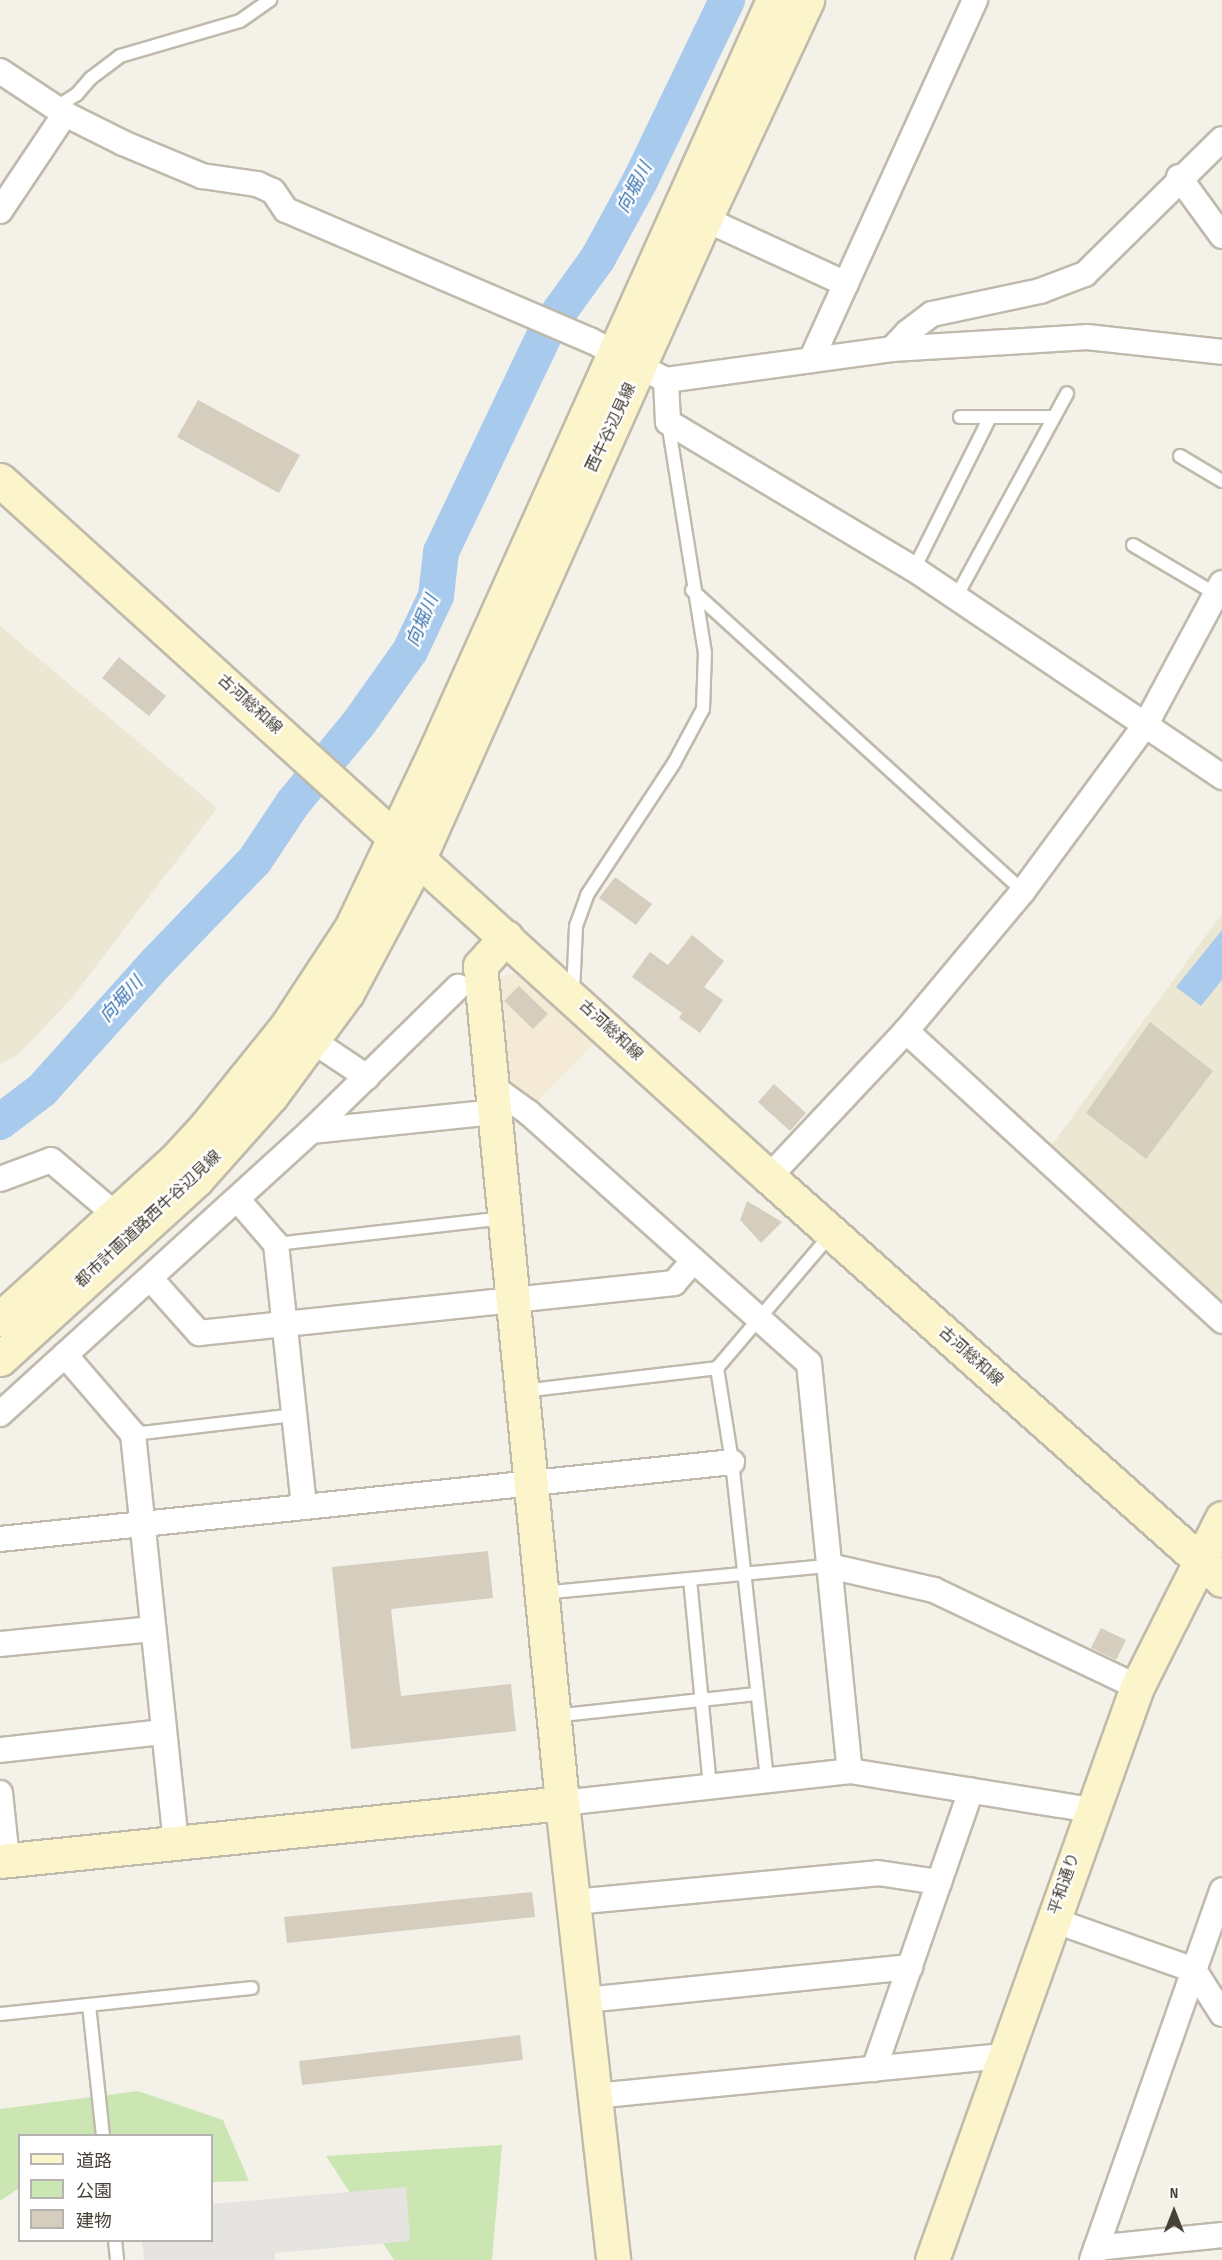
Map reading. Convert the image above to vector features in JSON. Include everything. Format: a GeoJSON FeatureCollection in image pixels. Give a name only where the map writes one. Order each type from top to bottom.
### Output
{"type":"FeatureCollection","features":[{"type":"Feature","properties":{"kind":"street","name":"西牛谷辺見線"},"geometry":{"type":"LineString","coordinates":[[408,847],[628,359],[773,0]]}},
{"type":"Feature","properties":{"kind":"street","name":"西牛谷辺見線"},"geometry":{"type":"LineString","coordinates":[[628,359],[705,219],[807,0]]}},
{"type":"Feature","properties":{"kind":"street"},"geometry":{"type":"LineString","coordinates":[[811,360],[975,0]]}},
{"type":"Feature","properties":{"kind":"street"},"geometry":{"type":"LineString","coordinates":[[0,71],[62,110],[174,167],[273,191],[286,210],[628,359],[811,360],[892,349],[1087,337],[1222,352]]}},
{"type":"Feature","properties":{"kind":"street"},"geometry":{"type":"LineString","coordinates":[[3,201],[62,110]]}},
{"type":"Feature","properties":{"kind":"street"},"geometry":{"type":"LineString","coordinates":[[892,349],[908,332],[932,314],[1070,283],[1101,261],[1179,177],[1222,139]]}},
{"type":"Feature","properties":{"kind":"street"},"geometry":{"type":"LineString","coordinates":[[1179,177],[1222,236]]}},
{"type":"Feature","properties":{"kind":"street"},"geometry":{"type":"LineString","coordinates":[[705,219],[846,284]]}},
{"type":"Feature","properties":{"kind":"street"},"geometry":{"type":"LineString","coordinates":[[628,359],[668,422],[914,568],[1222,777]]}},
{"type":"Feature","properties":{"kind":"street","name":"古河総和線"},"geometry":{"type":"LineString","coordinates":[[0,480],[408,847],[832,1234],[1210,1570]]}},
{"type":"Feature","properties":{"kind":"street"},"geometry":{"type":"LineString","coordinates":[[769,1177],[906,1031],[1023,891],[1146,724],[1219,589]]}},
{"type":"Feature","properties":{"kind":"street","name":"都市計画道路西牛谷辺見線"},"geometry":{"type":"LineString","coordinates":[[0,1359],[197,1179],[313,1041],[376,944],[408,847]]}},
{"type":"Feature","properties":{"kind":"street","name":"都市計画道路西牛谷辺見線"},"geometry":{"type":"LineString","coordinates":[[0,1319],[116,1215],[206,1126],[279,1036],[408,847]]}},
{"type":"Feature","properties":{"kind":"street"},"geometry":{"type":"LineString","coordinates":[[507,937],[480,966],[553,1716],[613,2260]]}},
{"type":"Feature","properties":{"kind":"street"},"geometry":{"type":"LineString","coordinates":[[0,1414],[237,1200],[458,987]]}},
{"type":"Feature","properties":{"kind":"street"},"geometry":{"type":"LineString","coordinates":[[906,1031],[1222,1321]]}},
{"type":"Feature","properties":{"kind":"street"},"geometry":{"type":"LineString","coordinates":[[313,1041],[367,1077]]}},
{"type":"Feature","properties":{"kind":"street"},"geometry":{"type":"LineString","coordinates":[[311,1131],[494,1100],[529,1113],[692,1262],[809,1363],[850,1771]]}},
{"type":"Feature","properties":{"kind":"street"},"geometry":{"type":"LineString","coordinates":[[0,1179],[51,1160],[116,1215]]}},
{"type":"Feature","properties":{"kind":"street"},"geometry":{"type":"LineString","coordinates":[[237,1200],[276,1244],[304,1507]]}},
{"type":"Feature","properties":{"kind":"street"},"geometry":{"type":"LineString","coordinates":[[150,1278],[200,1333],[286,1326],[514,1298],[674,1283],[692,1262]]}},
{"type":"Feature","properties":{"kind":"street"},"geometry":{"type":"LineString","coordinates":[[65,1355],[133,1434],[176,1840]]}},
{"type":"Feature","properties":{"kind":"street"},"geometry":{"type":"LineString","coordinates":[[0,1539],[732,1462]]}},
{"type":"Feature","properties":{"kind":"street","name":"平和通り"},"geometry":{"type":"LineString","coordinates":[[932,2260],[1091,1810],[1137,1687],[1210,1570],[1222,1518]]}},
{"type":"Feature","properties":{"kind":"street"},"geometry":{"type":"LineString","coordinates":[[829,1566],[934,1590],[1137,1687]]}},
{"type":"Feature","properties":{"kind":"street"},"geometry":{"type":"LineString","coordinates":[[0,1644],[153,1629]]}},
{"type":"Feature","properties":{"kind":"street"},"geometry":{"type":"LineString","coordinates":[[0,1750],[163,1732]]}},
{"type":"Feature","properties":{"kind":"street"},"geometry":{"type":"LineString","coordinates":[[0,1793],[4,1860],[176,1840],[562,1803],[850,1771],[1091,1810]]}},
{"type":"Feature","properties":{"kind":"street"},"geometry":{"type":"LineString","coordinates":[[874,2069],[971,1791]]}},
{"type":"Feature","properties":{"kind":"street"},"geometry":{"type":"LineString","coordinates":[[574,1902],[878,1873],[939,1882]]}},
{"type":"Feature","properties":{"kind":"street"},"geometry":{"type":"LineString","coordinates":[[1222,1890],[1094,2254],[1222,2235]]}},
{"type":"Feature","properties":{"kind":"street"},"geometry":{"type":"LineString","coordinates":[[1053,1920],[1194,1970],[1222,2014]]}},
{"type":"Feature","properties":{"kind":"street"},"geometry":{"type":"LineString","coordinates":[[585,2000],[910,1967]]}},
{"type":"Feature","properties":{"kind":"street"},"geometry":{"type":"LineString","coordinates":[[595,2096],[1004,2056]]}},
{"type":"Feature","properties":{"kind":"lane"},"geometry":{"type":"LineString","coordinates":[[62,110],[91,78],[120,56],[240,21],[270,0]]}},
{"type":"Feature","properties":{"kind":"lane"},"geometry":{"type":"LineString","coordinates":[[956,597],[1067,393]]}},
{"type":"Feature","properties":{"kind":"lane"},"geometry":{"type":"LineString","coordinates":[[960,417],[1054,417]]}},
{"type":"Feature","properties":{"kind":"lane"},"geometry":{"type":"LineString","coordinates":[[914,568],[990,417]]}},
{"type":"Feature","properties":{"kind":"lane"},"geometry":{"type":"LineString","coordinates":[[573,997],[576,926],[587,895],[674,763],[703,709],[705,653],[692,590],[668,422]]}},
{"type":"Feature","properties":{"kind":"lane"},"geometry":{"type":"LineString","coordinates":[[1180,456],[1222,481]]}},
{"type":"Feature","properties":{"kind":"lane"},"geometry":{"type":"LineString","coordinates":[[1132,545],[1219,589]]}},
{"type":"Feature","properties":{"kind":"lane"},"geometry":{"type":"LineString","coordinates":[[692,590],[1023,891]]}},
{"type":"Feature","properties":{"kind":"lane"},"geometry":{"type":"LineString","coordinates":[[276,1244],[506,1218]]}},
{"type":"Feature","properties":{"kind":"lane"},"geometry":{"type":"LineString","coordinates":[[522,1391],[717,1368],[760,1321],[832,1234]]}},
{"type":"Feature","properties":{"kind":"lane"},"geometry":{"type":"LineString","coordinates":[[717,1368],[732,1462],[767,1780]]}},
{"type":"Feature","properties":{"kind":"lane"},"geometry":{"type":"LineString","coordinates":[[133,1434],[294,1415]]}},
{"type":"Feature","properties":{"kind":"lane"},"geometry":{"type":"LineString","coordinates":[[541,1593],[829,1566]]}},
{"type":"Feature","properties":{"kind":"lane"},"geometry":{"type":"LineString","coordinates":[[690,1579],[710,1787]]}},
{"type":"Feature","properties":{"kind":"lane"},"geometry":{"type":"LineString","coordinates":[[553,1716],[757,1694]]}},
{"type":"Feature","properties":{"kind":"lane"},"geometry":{"type":"LineString","coordinates":[[0,2013],[252,1988]]}},
{"type":"Feature","properties":{"kind":"lane"},"geometry":{"type":"LineString","coordinates":[[89,2005],[104,2134]]}},
{"type":"Feature","properties":{"kind":"lane"},"geometry":{"type":"LineString","coordinates":[[115,2242],[117,2260]]}},
{"type":"Feature","properties":{"kind":"shaded area"},"geometry":{"type":"Polygon","coordinates":[[[0,626],[217,808],[70,1000],[19,1054],[0,1064],[0,626]]]}},
{"type":"Feature","properties":{"kind":"shaded area"},"geometry":{"type":"Polygon","coordinates":[[[1222,914],[1222,1303],[1048,1150],[1222,914]]]}},
{"type":"Feature","properties":{"kind":"shaded area"},"geometry":{"type":"Polygon","coordinates":[[[514,973],[594,1043],[533,1106],[501,1079],[497,978],[514,973]]]}},
{"type":"Feature","properties":{"kind":"shaded area"},"geometry":{"type":"Polygon","coordinates":[[[406,2187],[410,2241],[275,2253],[275,2260],[144,2260],[142,2242],[213,2242],[213,2204],[406,2187]]]}},
{"type":"Feature","properties":{"kind":"green space"},"geometry":{"type":"Polygon","coordinates":[[[138,2091],[223,2120],[249,2181],[213,2182],[213,2134],[18,2134],[18,2189],[0,2201],[0,2109],[138,2091]]]}},
{"type":"Feature","properties":{"kind":"green space"},"geometry":{"type":"Polygon","coordinates":[[[502,2145],[492,2260],[394,2260],[326,2156],[502,2145]]]}},
{"type":"Feature","properties":{"kind":"water"},"geometry":{"type":"Polygon","coordinates":[[[1222,930],[1222,980],[1201,1006],[1176,987],[1222,930]]]}},
{"type":"Feature","properties":{"kind":"building"},"geometry":{"type":"Polygon","coordinates":[[[198,400],[300,455],[279,493],[177,437],[198,400]]]}},
{"type":"Feature","properties":{"kind":"building"},"geometry":{"type":"Polygon","coordinates":[[[119,657],[166,696],[149,716],[102,678],[119,657]]]}},
{"type":"Feature","properties":{"kind":"building"},"geometry":{"type":"Polygon","coordinates":[[[615,877],[652,904],[636,925],[599,898],[615,877]]]}},
{"type":"Feature","properties":{"kind":"building"},"geometry":{"type":"Polygon","coordinates":[[[692,935],[724,961],[704,987],[723,1000],[700,1033],[679,1018],[682,1013],[632,977],[650,952],[668,965],[692,935]]]}},
{"type":"Feature","properties":{"kind":"building"},"geometry":{"type":"Polygon","coordinates":[[[519,986],[548,1014],[533,1029],[504,1001],[519,986]]]}},
{"type":"Feature","properties":{"kind":"building"},"geometry":{"type":"Polygon","coordinates":[[[1150,1022],[1213,1071],[1146,1159],[1086,1113],[1150,1022]]]}},
{"type":"Feature","properties":{"kind":"building"},"geometry":{"type":"Polygon","coordinates":[[[774,1084],[806,1113],[790,1131],[758,1102],[774,1084]]]}},
{"type":"Feature","properties":{"kind":"building"},"geometry":{"type":"Polygon","coordinates":[[[747,1201],[782,1222],[761,1243],[740,1220],[747,1201]]]}},
{"type":"Feature","properties":{"kind":"building"},"geometry":{"type":"Polygon","coordinates":[[[488,1551],[493,1598],[391,1609],[401,1696],[511,1684],[516,1731],[351,1749],[332,1567],[488,1551]]]}},
{"type":"Feature","properties":{"kind":"building"},"geometry":{"type":"Polygon","coordinates":[[[1101,1628],[1126,1640],[1116,1660],[1091,1648],[1101,1628]]]}},
{"type":"Feature","properties":{"kind":"building"},"geometry":{"type":"Polygon","coordinates":[[[532,1892],[535,1917],[287,1943],[284,1917],[532,1892]]]}},
{"type":"Feature","properties":{"kind":"building"},"geometry":{"type":"Polygon","coordinates":[[[520,2035],[523,2060],[302,2085],[299,2061],[520,2035]]]}},
{"type":"Feature","properties":{"kind":"waterway","name":"向堀川"},"geometry":{"type":"LineString","coordinates":[[0,1122],[42,1090],[156,963],[255,860],[293,803],[359,723],[410,651],[436,596],[441,552],[549,326],[598,258],[640,181],[727,0]]}}]}
